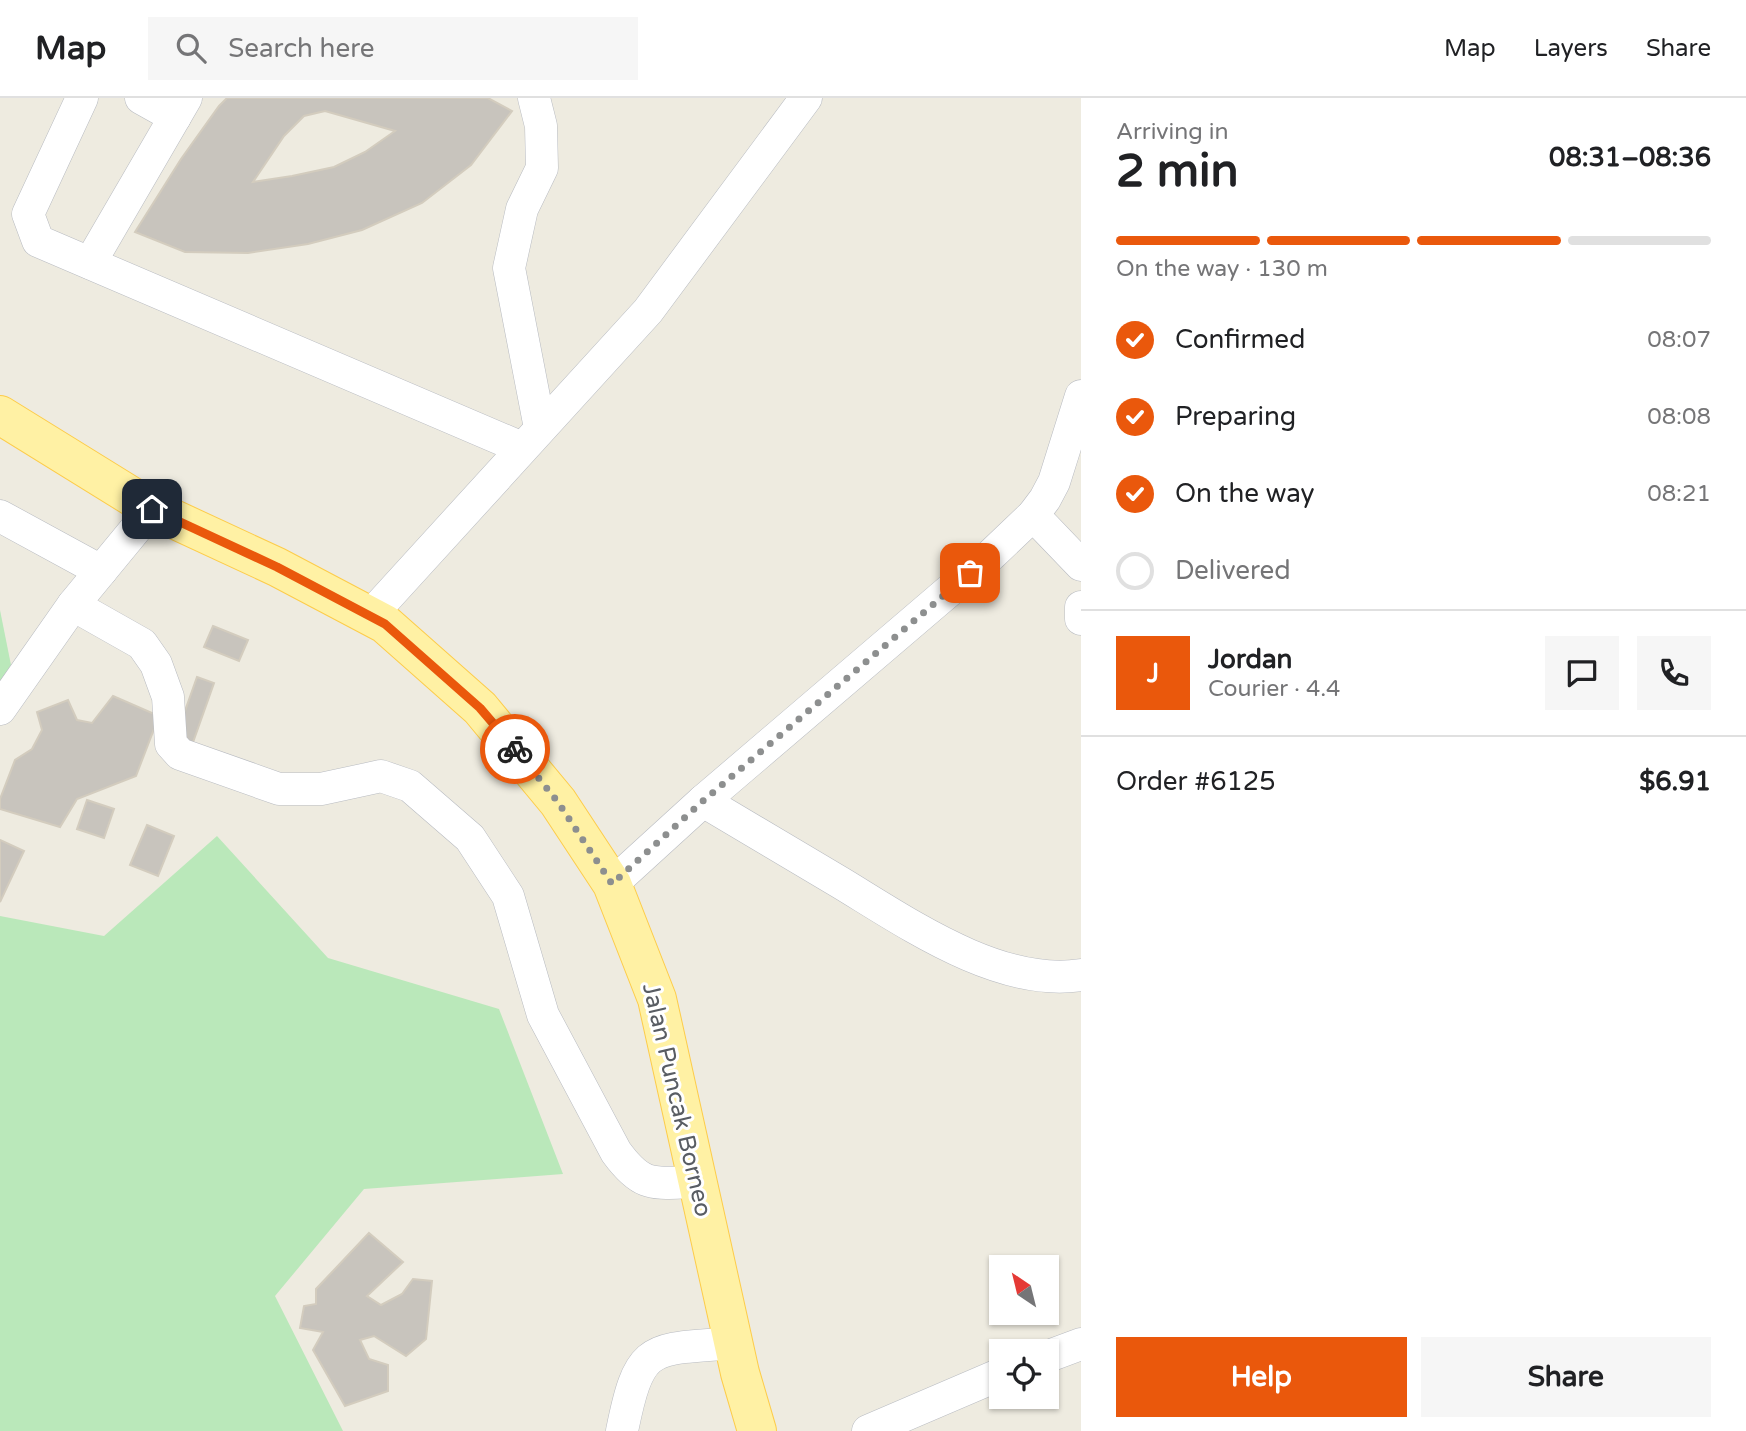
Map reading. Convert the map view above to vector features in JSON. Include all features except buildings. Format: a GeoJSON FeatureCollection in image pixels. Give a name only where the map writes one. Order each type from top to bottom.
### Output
{"type":"FeatureCollection","features":[{"type":"Feature","properties":{"kind":"main road","name":"Jalan Puncak Borneo"},"geometry":{"type":"LineString","coordinates":[[0,415],[152,509],[277,567],[385,624],[480,708],[558,802],[612,884],[657,999],[740,1373],[757,1431]]}},
{"type":"Feature","properties":{"kind":"street"},"geometry":{"type":"LineString","coordinates":[[82,98],[28,214],[38,241],[531,438]]}},
{"type":"Feature","properties":{"kind":"street"},"geometry":{"type":"LineString","coordinates":[[90,263],[181,108],[141,98]]}},
{"type":"Feature","properties":{"kind":"street"},"geometry":{"type":"LineString","coordinates":[[531,438],[509,268],[522,209],[542,168],[541,126],[534,98]]}},
{"type":"Feature","properties":{"kind":"street"},"geometry":{"type":"LineString","coordinates":[[370,616],[648,311],[806,98]]}},
{"type":"Feature","properties":{"kind":"street"},"geometry":{"type":"LineString","coordinates":[[612,884],[703,801],[991,555],[1033,515],[1055,482],[1081,396]]}},
{"type":"Feature","properties":{"kind":"street"},"geometry":{"type":"LineString","coordinates":[[0,709],[73,605],[152,509]]}},
{"type":"Feature","properties":{"kind":"street"},"geometry":{"type":"LineString","coordinates":[[1033,515],[1081,565]]}},
{"type":"Feature","properties":{"kind":"street"},"geometry":{"type":"LineString","coordinates":[[0,516],[101,571]]}},
{"type":"Feature","properties":{"kind":"street"},"geometry":{"type":"LineString","coordinates":[[73,605],[142,644],[156,664],[169,697],[171,744],[180,754],[279,789],[321,789],[381,776],[410,786],[470,838],[508,896],[543,1015],[616,1152],[628,1169],[651,1183],[696,1182]]}},
{"type":"Feature","properties":{"kind":"street"},"geometry":{"type":"LineString","coordinates":[[1081,607],[1081,619]]}},
{"type":"Feature","properties":{"kind":"street"},"geometry":{"type":"LineString","coordinates":[[703,801],[931,938],[978,959],[1030,973],[1081,975]]}},
{"type":"Feature","properties":{"kind":"street"},"geometry":{"type":"LineString","coordinates":[[622,1431],[630,1392],[640,1368],[652,1355],[665,1349],[735,1343]]}},
{"type":"Feature","properties":{"kind":"street"},"geometry":{"type":"LineString","coordinates":[[1059,1352],[1081,1344]]}},
{"type":"Feature","properties":{"kind":"street"},"geometry":{"type":"LineString","coordinates":[[868,1431],[989,1379]]}},
{"type":"Feature","properties":{"kind":"green space"},"geometry":{"type":"Polygon","coordinates":[[[0,610],[11,665],[0,682],[0,610]]]}},
{"type":"Feature","properties":{"kind":"green space"},"geometry":{"type":"Polygon","coordinates":[[[217,836],[328,958],[499,1009],[563,1174],[364,1189],[275,1296],[343,1431],[0,1431],[0,916],[104,936],[217,836]]]}},
{"type":"Feature","properties":{"kind":"way so far"},"geometry":{"type":"LineString","coordinates":[[515,749],[558,802],[612,884],[703,801],[970,573]]}},
{"type":"Feature","properties":{"kind":"route"},"geometry":{"type":"LineString","coordinates":[[152,509],[277,567],[385,624],[480,708],[515,749]]}}]}
